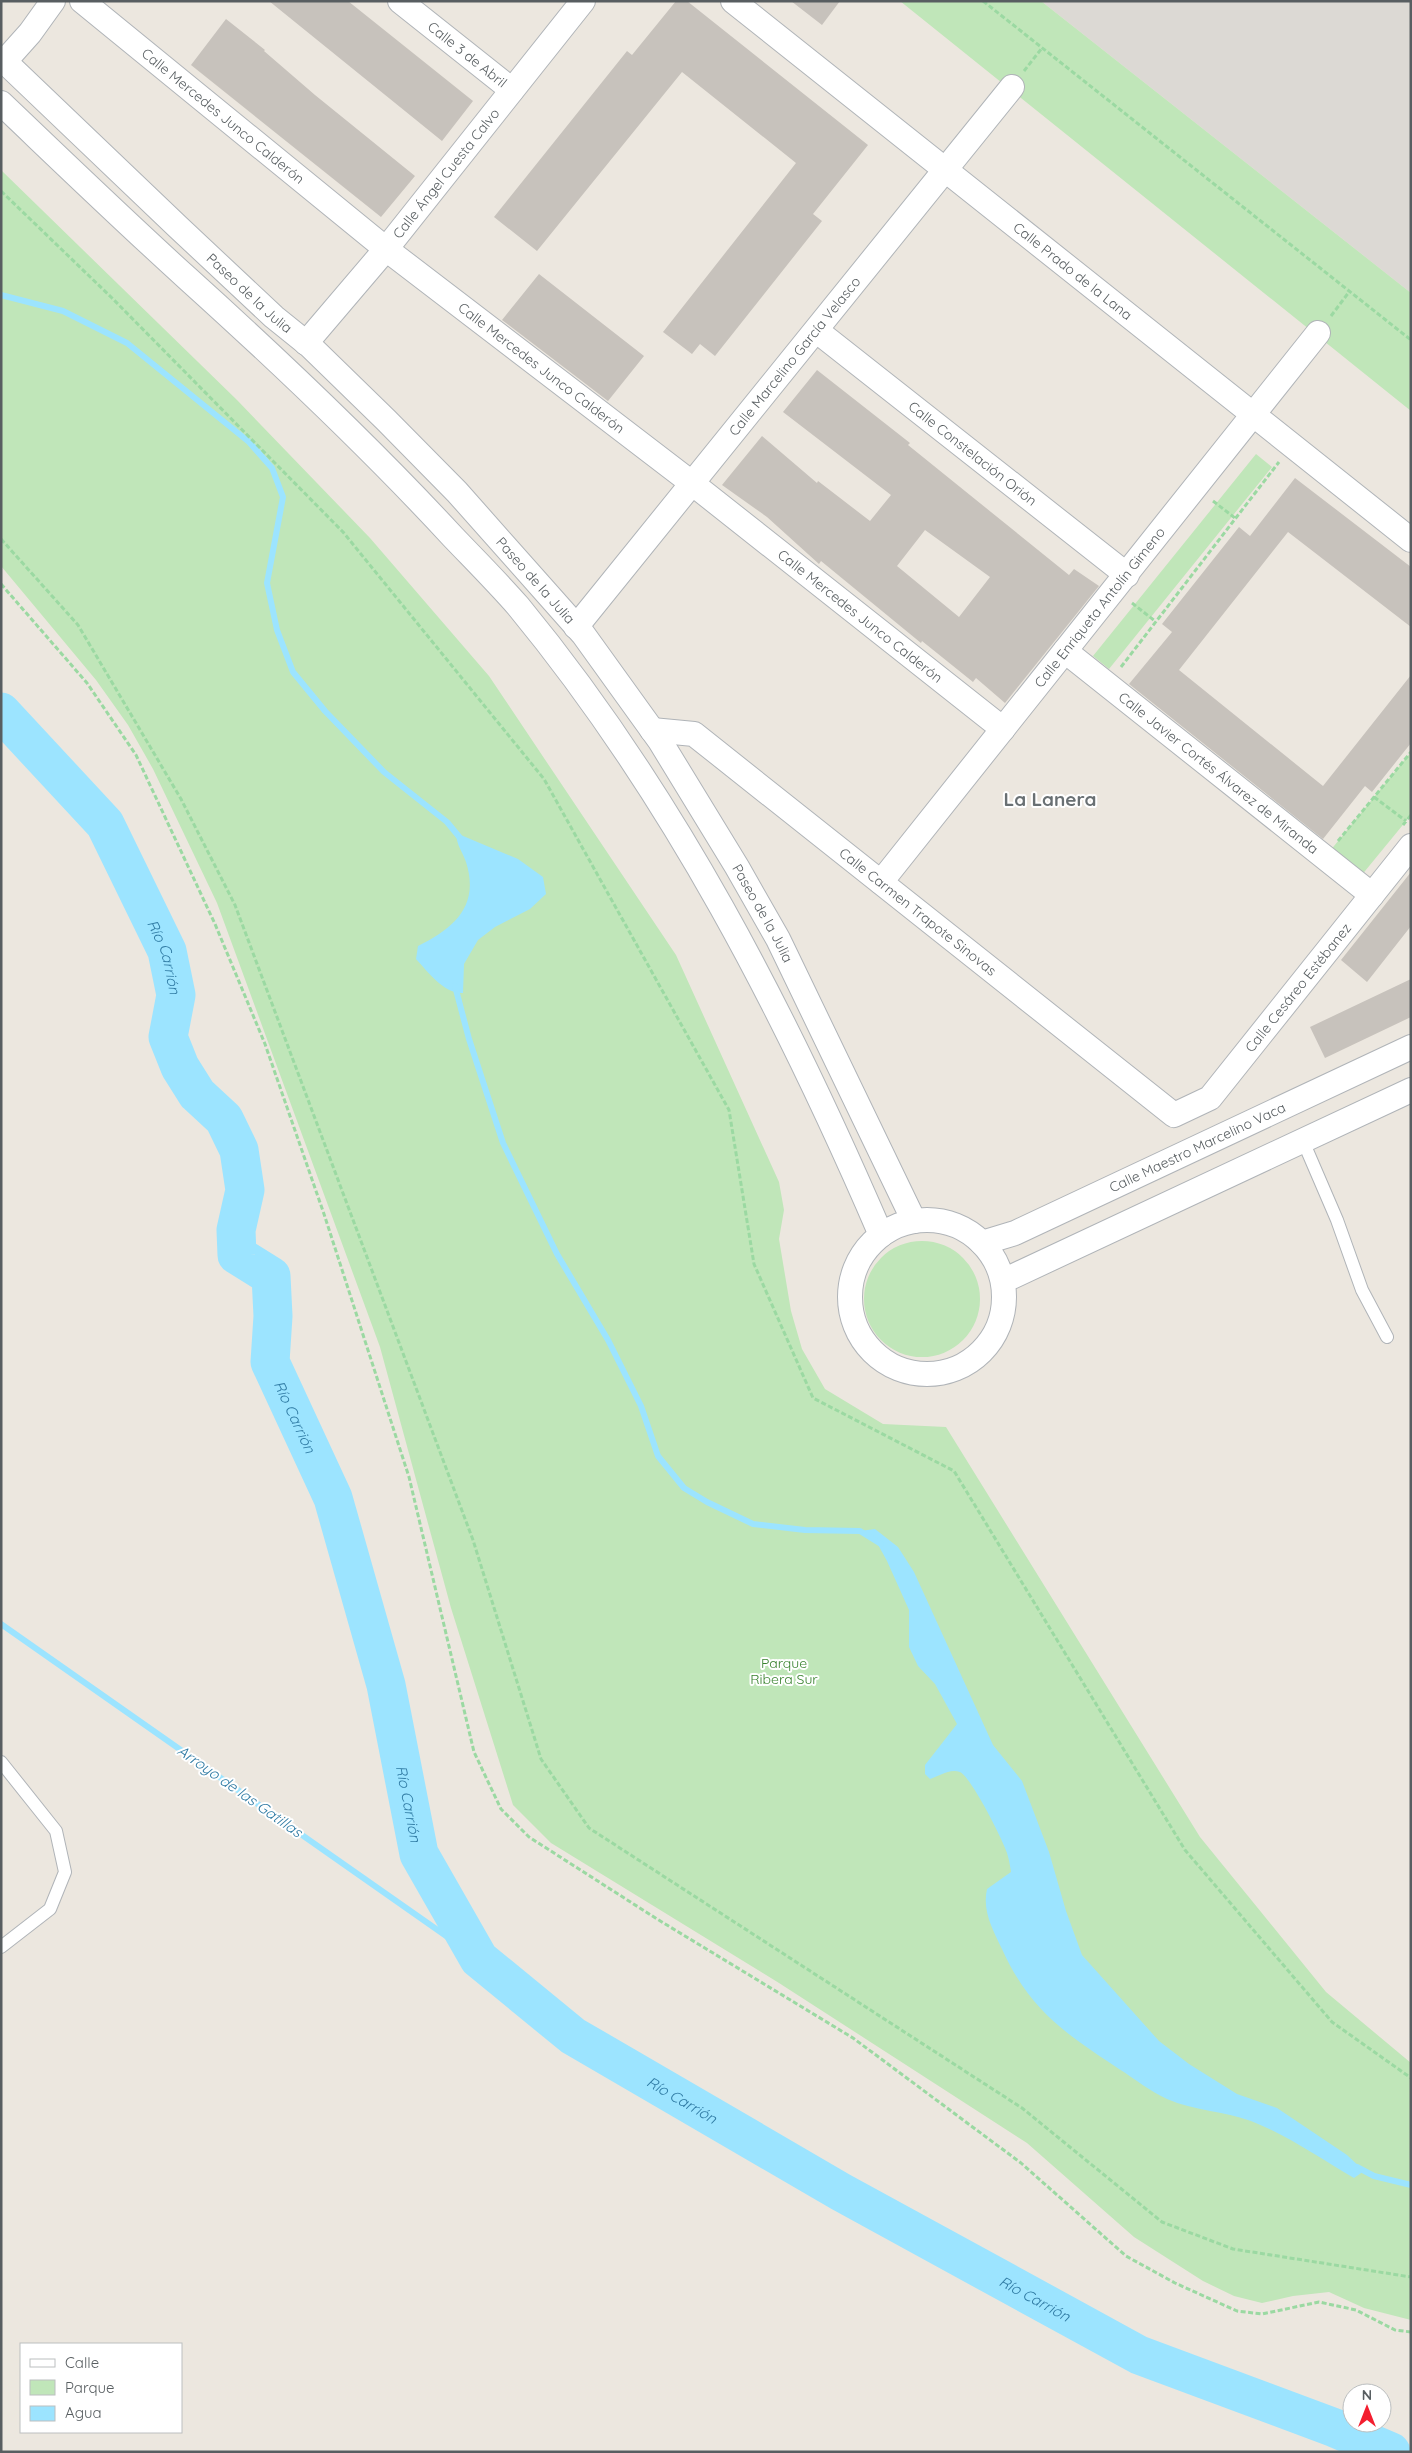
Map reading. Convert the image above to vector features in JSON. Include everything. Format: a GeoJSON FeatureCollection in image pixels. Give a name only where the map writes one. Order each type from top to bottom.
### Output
{"type":"FeatureCollection","features":[{"type":"Feature","properties":{"kind":"street"},"geometry":{"type":"LineString","coordinates":[[3,60],[30,33],[53,1]]}},
{"type":"Feature","properties":{"kind":"street","name":"Calle Mercedes Junco Calderón"},"geometry":{"type":"LineString","coordinates":[[82,1],[386,249],[693,484],[1003,729]]}},
{"type":"Feature","properties":{"kind":"street","name":"Calle 3 de Abril"},"geometry":{"type":"LineString","coordinates":[[400,1],[512,90]]}},
{"type":"Feature","properties":{"kind":"street","name":"Calle Ángel Cuesta Calvo"},"geometry":{"type":"LineString","coordinates":[[306,343],[386,249],[583,1]]}},
{"type":"Feature","properties":{"kind":"street","name":"Calle Prado de la Lana"},"geometry":{"type":"LineString","coordinates":[[733,1],[1411,540]]}},
{"type":"Feature","properties":{"kind":"street","name":"Paseo de la Julia"},"geometry":{"type":"LineString","coordinates":[[3,60],[274,317],[306,343],[457,492],[601,656],[652,730],[737,867],[778,939],[914,1221]]}},
{"type":"Feature","properties":{"kind":"street","name":"Calle Marcelino García Velasco"},"geometry":{"type":"LineString","coordinates":[[576,627],[817,331],[1012,87]]}},
{"type":"Feature","properties":{"kind":"street"},"geometry":{"type":"LineString","coordinates":[[1,103],[340,419],[515,604],[575,678],[626,749],[670,817],[724,912],[804,1064],[881,1235]]}},
{"type":"Feature","properties":{"kind":"street","name":"Calle Constelación Orión"},"geometry":{"type":"LineString","coordinates":[[817,331],[1127,575]]}},
{"type":"Feature","properties":{"kind":"street","name":"Calle Enriqueta Antolín Gimeno"},"geometry":{"type":"LineString","coordinates":[[881,882],[1318,333]]}},
{"type":"Feature","properties":{"kind":"street","name":"Calle Javier Cortés Álvarez de Miranda"},"geometry":{"type":"LineString","coordinates":[[1065,651],[1372,895]]}},
{"type":"Feature","properties":{"kind":"street","name":"Calle Carmen Trapote Sinovas"},"geometry":{"type":"LineString","coordinates":[[652,730],[694,734],[1174,1115]]}},
{"type":"Feature","properties":{"kind":"street","name":"Calle Cesáreo Estébanez"},"geometry":{"type":"LineString","coordinates":[[1174,1115],[1210,1098],[1411,846]]}},
{"type":"Feature","properties":{"kind":"street","name":"Calle Maestro Marcelino Vaca"},"geometry":{"type":"LineString","coordinates":[[982,1243],[1015,1233],[1411,1047]]}},
{"type":"Feature","properties":{"kind":"street"},"geometry":{"type":"LineString","coordinates":[[1003,1281],[1411,1090]]}},
{"type":"Feature","properties":{"kind":"street"},"geometry":{"type":"LineString","coordinates":[[914,1221],[941,1221],[968,1232],[982,1243],[996,1263],[1003,1281],[1002,1317],[993,1338],[978,1355],[961,1367],[940,1374],[917,1374],[891,1366],[870,1350],[855,1327],[849,1291],[856,1265],[869,1246],[881,1235],[901,1224],[914,1221]]}},
{"type":"Feature","properties":{"kind":"lane"},"geometry":{"type":"LineString","coordinates":[[1303,1142],[1337,1220],[1362,1290],[1387,1337]]}},
{"type":"Feature","properties":{"kind":"lane"},"geometry":{"type":"LineString","coordinates":[[1,1762],[56,1831],[65,1872],[50,1909],[1,1948]]}},
{"type":"Feature","properties":{"kind":"path"},"geometry":{"type":"LineString","coordinates":[[983,1],[1411,340]]}},
{"type":"Feature","properties":{"kind":"path"},"geometry":{"type":"LineString","coordinates":[[1012,87],[1042,48]]}},
{"type":"Feature","properties":{"kind":"path"},"geometry":{"type":"LineString","coordinates":[[1,191],[112,298],[343,532],[544,779],[729,1110],[754,1264],[813,1398],[954,1472],[1185,1850],[1332,2022],[1411,2078]]}},
{"type":"Feature","properties":{"kind":"path"},"geometry":{"type":"LineString","coordinates":[[1318,333],[1350,292]]}},
{"type":"Feature","properties":{"kind":"path"},"geometry":{"type":"LineString","coordinates":[[1107,686],[1155,621],[1292,446]]}},
{"type":"Feature","properties":{"kind":"path"},"geometry":{"type":"LineString","coordinates":[[1213,500],[1235,518]]}},
{"type":"Feature","properties":{"kind":"path"},"geometry":{"type":"LineString","coordinates":[[1,539],[78,625],[181,799],[235,905],[473,1540],[541,1759],[589,1828],[1022,2108],[1162,2222],[1233,2250],[1411,2278]]}},
{"type":"Feature","properties":{"kind":"path"},"geometry":{"type":"LineString","coordinates":[[1,584],[87,683],[136,755],[215,924],[265,1044],[327,1223],[409,1477],[474,1752],[501,1809],[529,1837],[657,1919],[853,2038],[1021,2163],[1126,2256],[1175,2283],[1237,2311],[1262,2314],[1319,2302],[1356,2310],[1395,2330],[1411,2332]]}},
{"type":"Feature","properties":{"kind":"path"},"geometry":{"type":"LineString","coordinates":[[1132,603],[1155,621]]}},
{"type":"Feature","properties":{"kind":"path"},"geometry":{"type":"LineString","coordinates":[[1325,858],[1411,752]]}},
{"type":"Feature","properties":{"kind":"path"},"geometry":{"type":"LineString","coordinates":[[1374,796],[1406,821]]}},
{"type":"Feature","properties":{"kind":"shaded area"},"geometry":{"type":"Polygon","coordinates":[[[1041,1],[1411,1],[1411,293],[1041,1]]]}},
{"type":"Feature","properties":{"kind":"green space"},"geometry":{"type":"Polygon","coordinates":[[[900,1],[1041,1],[1411,293],[1411,411],[900,1]]]}},
{"type":"Feature","properties":{"kind":"green space","name":"Parque Ribera Sur"},"geometry":{"type":"Polygon","coordinates":[[[1,170],[237,400],[370,538],[489,676],[676,955],[779,1182],[784,1210],[779,1239],[791,1311],[802,1349],[825,1389],[883,1424],[946,1427],[1200,1837],[1326,1992],[1411,2063],[1411,2320],[1364,2308],[1329,2292],[1293,2296],[1262,2303],[1234,2296],[1203,2281],[1134,2237],[1027,2143],[779,1983],[551,1843],[513,1805],[451,1608],[380,1347],[217,903],[153,769],[128,725],[96,680],[1,566],[1,170]]]}},
{"type":"Feature","properties":{"kind":"green space"},"geometry":{"type":"Polygon","coordinates":[[[1256,454],[1272,467],[1109,669],[1093,656],[1256,454]]]}},
{"type":"Feature","properties":{"kind":"green space"},"geometry":{"type":"Polygon","coordinates":[[[1411,752],[1411,815],[1356,882],[1325,857],[1411,752]]]}},
{"type":"Feature","properties":{"kind":"green space"},"geometry":{"type":"Polygon","coordinates":[[[922,1241],[944,1246],[963,1258],[975,1277],[980,1299],[975,1321],[963,1340],[944,1352],[922,1357],[900,1352],[881,1340],[869,1321],[864,1299],[869,1277],[881,1258],[900,1246],[922,1241]]]}},
{"type":"Feature","properties":{"kind":"water"},"geometry":{"type":"Polygon","coordinates":[[[456,833],[518,859],[543,877],[546,894],[530,909],[495,927],[478,940],[464,964],[463,993],[449,990],[443,986],[416,959],[418,946],[453,923],[461,914],[466,903],[469,891],[469,878],[466,862],[456,833]]]}},
{"type":"Feature","properties":{"kind":"water"},"geometry":{"type":"Polygon","coordinates":[[[875,1529],[898,1547],[914,1572],[993,1745],[1022,1781],[1049,1852],[1066,1911],[1082,1955],[1159,2041],[1189,2064],[1237,2094],[1277,2108],[1347,2155],[1364,2171],[1354,2178],[1291,2140],[1251,2121],[1177,2103],[1161,2096],[1066,2032],[1037,2005],[1024,1989],[1002,1949],[987,1913],[987,1889],[1011,1872],[1007,1853],[1000,1836],[979,1796],[965,1776],[956,1771],[930,1779],[925,1774],[925,1765],[957,1724],[935,1684],[918,1666],[909,1647],[909,1610],[887,1561],[876,1541],[860,1531],[875,1529]]]}},
{"type":"Feature","properties":{"kind":"building"},"geometry":{"type":"Polygon","coordinates":[[[269,1],[348,1],[473,101],[442,141],[269,1]]]}},
{"type":"Feature","properties":{"kind":"building"},"geometry":{"type":"Polygon","coordinates":[[[676,1],[687,1],[868,145],[813,214],[822,221],[715,356],[700,344],[692,354],[663,332],[796,163],[682,72],[537,251],[494,217],[627,51],[632,55],[676,1]]]}},
{"type":"Feature","properties":{"kind":"building"},"geometry":{"type":"Polygon","coordinates":[[[791,1],[840,1],[822,25],[791,1]]]}},
{"type":"Feature","properties":{"kind":"building"},"geometry":{"type":"Polygon","coordinates":[[[226,19],[265,50],[315,95],[415,176],[381,217],[191,65],[226,19]]]}},
{"type":"Feature","properties":{"kind":"building"},"geometry":{"type":"Polygon","coordinates":[[[539,274],[644,356],[608,401],[502,320],[539,274]]]}},
{"type":"Feature","properties":{"kind":"building"},"geometry":{"type":"Polygon","coordinates":[[[817,370],[910,443],[908,445],[1069,575],[1074,569],[1099,586],[1005,703],[976,678],[973,682],[922,641],[921,643],[821,561],[819,564],[767,517],[722,485],[762,436],[817,483],[818,481],[870,521],[891,495],[783,412],[817,370]],[[925,530],[897,566],[959,617],[990,577],[925,530]]]}},
{"type":"Feature","properties":{"kind":"building"},"geometry":{"type":"Polygon","coordinates":[[[1295,478],[1411,567],[1411,627],[1288,532],[1179,670],[1323,786],[1411,675],[1411,743],[1372,792],[1365,786],[1323,839],[1129,684],[1172,632],[1162,624],[1239,527],[1250,536],[1295,478]]]}},
{"type":"Feature","properties":{"kind":"building"},"geometry":{"type":"Polygon","coordinates":[[[1411,872],[1411,926],[1367,982],[1341,960],[1411,872]]]}},
{"type":"Feature","properties":{"kind":"building"},"geometry":{"type":"Polygon","coordinates":[[[1411,979],[1411,1017],[1325,1058],[1310,1027],[1411,979]]]}},
{"type":"Feature","properties":{"kind":"waterway"},"geometry":{"type":"LineString","coordinates":[[1,295],[63,311],[127,343],[249,442],[272,468],[283,497],[267,583],[277,630],[293,672],[325,711],[384,772],[447,822],[461,839]]}},
{"type":"Feature","properties":{"kind":"waterway","name":"Río Carrión"},"geometry":{"type":"LineString","coordinates":[[1,712],[105,824],[167,951],[176,995],[168,1037],[180,1067],[197,1094],[224,1119],[239,1150],[245,1190],[236,1230],[237,1255],[271,1276],[273,1316],[270,1362],[333,1498],[386,1685],[419,1854],[479,1959],[573,2036],[841,2192],[1139,2355],[1335,2428],[1391,2452]]}},
{"type":"Feature","properties":{"kind":"waterway"},"geometry":{"type":"LineString","coordinates":[[455,986],[469,1039],[503,1143],[557,1254],[608,1340],[641,1406],[658,1456],[684,1488],[707,1502],[753,1524],[805,1530],[860,1531],[881,1544]]}},
{"type":"Feature","properties":{"kind":"waterway","name":"Arroyo de las Gatillas"},"geometry":{"type":"LineString","coordinates":[[1,1624],[479,1959]]}},
{"type":"Feature","properties":{"kind":"waterway"},"geometry":{"type":"LineString","coordinates":[[1357,2167],[1374,2176],[1411,2185]]}},
{"type":"Feature","properties":{"kind":"district","name":"La Lanera"},"geometry":{"type":"Point","coordinates":[1050,799]}}]}
